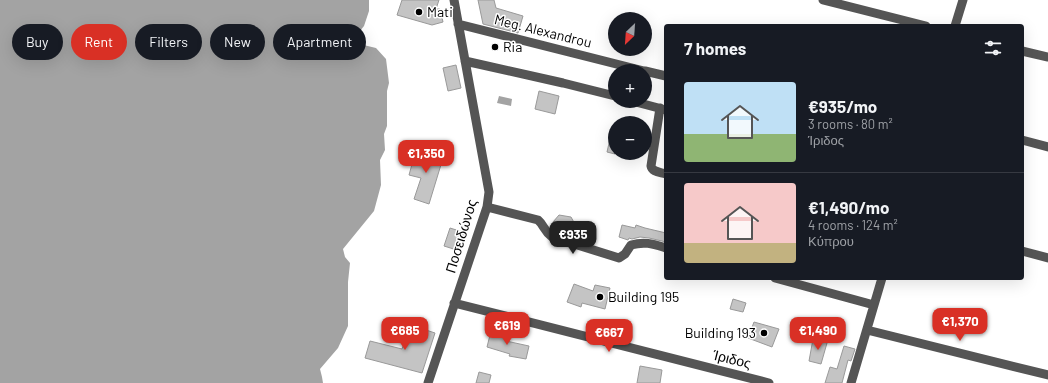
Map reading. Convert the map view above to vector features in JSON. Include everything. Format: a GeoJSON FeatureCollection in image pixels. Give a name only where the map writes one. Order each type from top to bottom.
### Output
{"type":"FeatureCollection","features":[{"type":"Feature","properties":{"kind":"street","name":"Ποσειδώνος"},"geometry":{"type":"LineString","coordinates":[[428,383],[487,207],[489,192],[454,0]]}},
{"type":"Feature","properties":{"kind":"street"},"geometry":{"type":"LineString","coordinates":[[823,0],[918,24]]}},
{"type":"Feature","properties":{"kind":"street"},"geometry":{"type":"LineString","coordinates":[[956,24],[963,0]]}},
{"type":"Feature","properties":{"kind":"street","name":"Meg. Alexandrou"},"geometry":{"type":"LineString","coordinates":[[458,24],[617,64]]}},
{"type":"Feature","properties":{"kind":"street"},"geometry":{"type":"LineString","coordinates":[[1024,51],[1048,57]]}},
{"type":"Feature","properties":{"kind":"street"},"geometry":{"type":"LineString","coordinates":[[465,61],[608,94]]}},
{"type":"Feature","properties":{"kind":"street","name":"Meg. Alexandrou"},"geometry":{"type":"LineString","coordinates":[[652,73],[664,76]]}},
{"type":"Feature","properties":{"kind":"street"},"geometry":{"type":"LineString","coordinates":[[652,106],[663,109],[651,166],[654,171],[664,174]]}},
{"type":"Feature","properties":{"kind":"street"},"geometry":{"type":"LineString","coordinates":[[1024,141],[1048,147]]}},
{"type":"Feature","properties":{"kind":"street"},"geometry":{"type":"LineString","coordinates":[[487,207],[538,220],[545,231],[552,237],[620,258],[625,254],[631,245],[638,243],[648,243],[664,247]]}},
{"type":"Feature","properties":{"kind":"street"},"geometry":{"type":"LineString","coordinates":[[1024,252],[1048,258]]}},
{"type":"Feature","properties":{"kind":"street"},"geometry":{"type":"LineString","coordinates":[[782,280],[874,305]]}},
{"type":"Feature","properties":{"kind":"street"},"geometry":{"type":"LineString","coordinates":[[852,383],[881,280]]}},
{"type":"Feature","properties":{"kind":"street","name":"Ίριδος"},"geometry":{"type":"LineString","coordinates":[[454,303],[769,383]]}},
{"type":"Feature","properties":{"kind":"street"},"geometry":{"type":"LineString","coordinates":[[867,330],[1048,375]]}},
{"type":"Feature","properties":{"kind":"shaded area"},"geometry":{"type":"Polygon","coordinates":[[[0,0],[369,0],[369,11],[365,24],[273,24],[273,60],[366,60],[366,46],[376,48],[386,59],[389,83],[387,91],[387,126],[384,134],[385,150],[380,160],[381,185],[374,211],[343,249],[345,257],[350,263],[348,282],[348,326],[338,348],[320,369],[323,383],[0,383],[0,0]]]}},
{"type":"Feature","properties":{"kind":"shaded area"},"geometry":{"type":"Polygon","coordinates":[[[499,96],[512,99],[511,106],[497,103],[499,96]]]}},
{"type":"Feature","properties":{"kind":"building","name":"Mati"},"geometry":{"type":"Polygon","coordinates":[[[402,0],[439,0],[436,9],[440,9],[443,22],[432,25],[397,15],[402,0]]]}},
{"type":"Feature","properties":{"kind":"building"},"geometry":{"type":"Polygon","coordinates":[[[478,0],[494,0],[496,8],[523,16],[518,33],[483,24],[478,0]]]}},
{"type":"Feature","properties":{"kind":"building"},"geometry":{"type":"Polygon","coordinates":[[[456,65],[461,88],[448,91],[443,68],[456,65]]]}},
{"type":"Feature","properties":{"kind":"building"},"geometry":{"type":"Polygon","coordinates":[[[539,91],[559,96],[555,114],[535,109],[539,91]]]}},
{"type":"Feature","properties":{"kind":"building"},"geometry":{"type":"Polygon","coordinates":[[[416,150],[443,158],[429,204],[414,199],[421,178],[409,175],[416,150]]]}},
{"type":"Feature","properties":{"kind":"building"},"geometry":{"type":"Polygon","coordinates":[[[559,215],[571,217],[576,226],[592,229],[589,242],[554,230],[552,228],[553,222],[559,215]]]}},
{"type":"Feature","properties":{"kind":"building"},"geometry":{"type":"Polygon","coordinates":[[[622,225],[635,228],[636,225],[664,233],[664,242],[640,237],[632,239],[629,238],[628,240],[619,237],[622,225]]]}},
{"type":"Feature","properties":{"kind":"building"},"geometry":{"type":"Polygon","coordinates":[[[450,228],[466,233],[460,251],[444,246],[450,228]]]}},
{"type":"Feature","properties":{"kind":"building"},"geometry":{"type":"Polygon","coordinates":[[[574,284],[593,291],[595,285],[610,288],[605,309],[582,303],[581,307],[567,302],[574,284]]]}},
{"type":"Feature","properties":{"kind":"building"},"geometry":{"type":"Polygon","coordinates":[[[733,299],[746,303],[743,312],[730,309],[733,299]]]}},
{"type":"Feature","properties":{"kind":"building","name":"Building 193"},"geometry":{"type":"Polygon","coordinates":[[[754,322],[779,329],[772,347],[748,338],[754,322]]]}},
{"type":"Feature","properties":{"kind":"building"},"geometry":{"type":"Polygon","coordinates":[[[411,325],[435,333],[422,373],[365,358],[370,341],[402,349],[411,325]]]}},
{"type":"Feature","properties":{"kind":"building"},"geometry":{"type":"Polygon","coordinates":[[[491,331],[508,335],[506,341],[529,346],[526,359],[509,356],[510,354],[487,347],[491,331]]]}},
{"type":"Feature","properties":{"kind":"building"},"geometry":{"type":"Polygon","coordinates":[[[813,339],[827,343],[821,364],[809,361],[813,339]]]}},
{"type":"Feature","properties":{"kind":"building"},"geometry":{"type":"Polygon","coordinates":[[[844,346],[855,349],[851,361],[848,360],[842,383],[825,383],[830,367],[837,369],[844,346]]]}},
{"type":"Feature","properties":{"kind":"building"},"geometry":{"type":"Polygon","coordinates":[[[640,366],[662,370],[660,383],[637,383],[640,366]]]}},
{"type":"Feature","properties":{"kind":"building"},"geometry":{"type":"Polygon","coordinates":[[[479,372],[491,375],[489,383],[476,383],[479,372]]]}},
{"type":"Feature","properties":{"kind":"place","name":"Mati"},"geometry":{"type":"Point","coordinates":[419,12]}},
{"type":"Feature","properties":{"kind":"place","name":"Ria"},"geometry":{"type":"Point","coordinates":[495,47]}},
{"type":"Feature","properties":{"kind":"place","name":"Building 195"},"geometry":{"type":"Point","coordinates":[600,297]}},
{"type":"Feature","properties":{"kind":"place","name":"Building 193"},"geometry":{"type":"Point","coordinates":[764,333]}}]}
